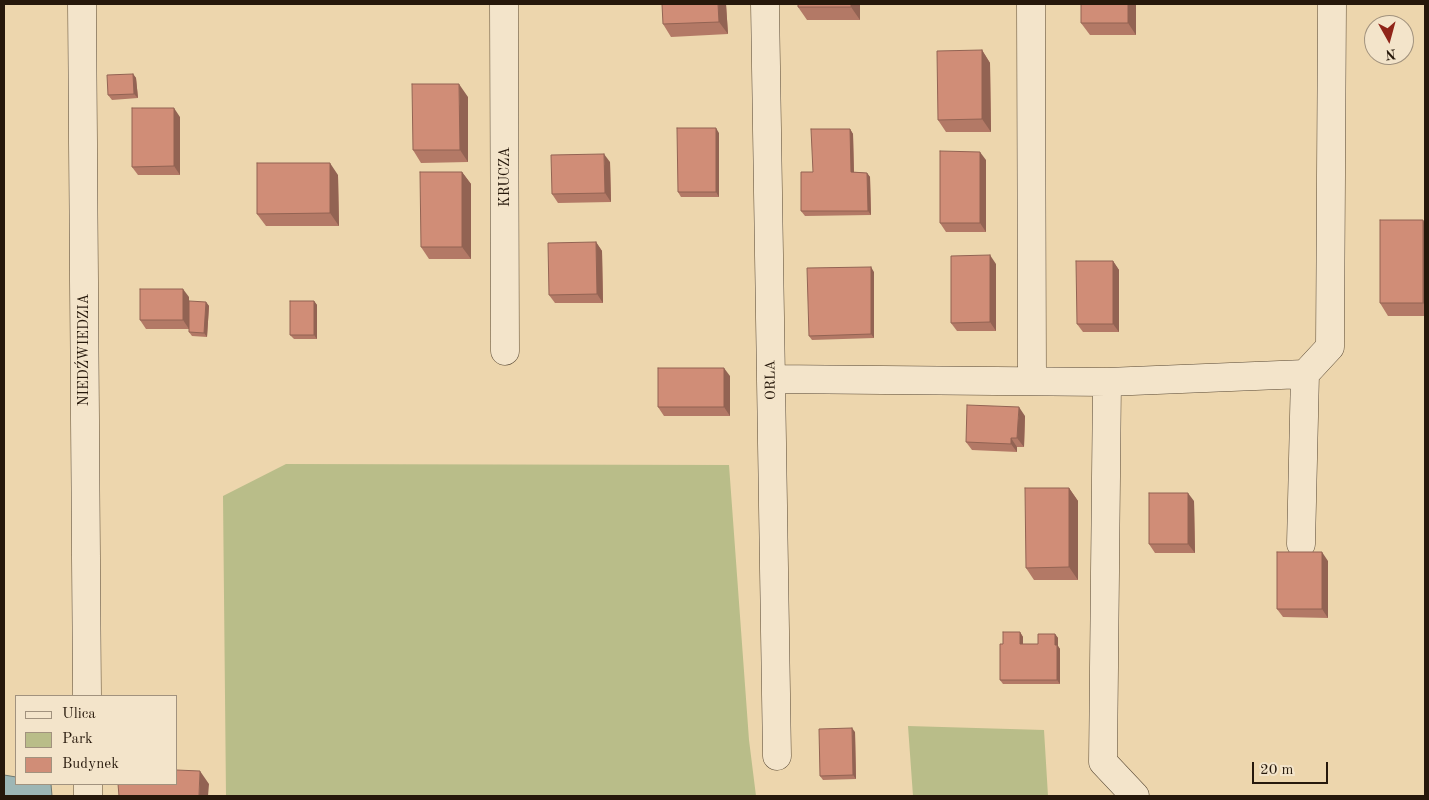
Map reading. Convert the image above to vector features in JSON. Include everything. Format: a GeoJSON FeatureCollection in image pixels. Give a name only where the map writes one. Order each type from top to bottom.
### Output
{"type":"FeatureCollection","features":[{"type":"Feature","properties":{"kind":"street","name":"NIEDŹWIEDZIA"},"geometry":{"type":"LineString","coordinates":[[82,4],[87,695]]}},
{"type":"Feature","properties":{"kind":"street","name":"KRUCZA"},"geometry":{"type":"LineString","coordinates":[[504,4],[505,351]]}},
{"type":"Feature","properties":{"kind":"street","name":"ORLA"},"geometry":{"type":"LineString","coordinates":[[765,4],[777,756]]}},
{"type":"Feature","properties":{"kind":"street"},"geometry":{"type":"LineString","coordinates":[[1031,4],[1032,381]]}},
{"type":"Feature","properties":{"kind":"street"},"geometry":{"type":"LineString","coordinates":[[1301,544],[1305,374],[1330,347],[1332,4]]}},
{"type":"Feature","properties":{"kind":"street"},"geometry":{"type":"LineString","coordinates":[[771,379],[1107,382],[1305,374]]}},
{"type":"Feature","properties":{"kind":"street"},"geometry":{"type":"LineString","coordinates":[[1107,382],[1103,762],[1135,796]]}},
{"type":"Feature","properties":{"kind":"green space"},"geometry":{"type":"Polygon","coordinates":[[[286,464],[729,465],[749,740],[756,796],[226,796],[223,496],[286,464]]]}},
{"type":"Feature","properties":{"kind":"green space"},"geometry":{"type":"Polygon","coordinates":[[[908,726],[1044,730],[1048,796],[913,796],[908,726]]]}},
{"type":"Feature","properties":{"kind":"water"},"geometry":{"type":"Polygon","coordinates":[[[4,775],[15,777],[15,785],[51,785],[52,796],[4,796],[4,775]]]}},
{"type":"Feature","properties":{"kind":"building"},"geometry":{"type":"Polygon","coordinates":[[[662,4],[718,4],[719,22],[663,24],[662,4]]]}},
{"type":"Feature","properties":{"kind":"building"},"geometry":{"type":"Polygon","coordinates":[[[798,4],[851,4],[851,7],[798,7],[798,4]]]}},
{"type":"Feature","properties":{"kind":"building"},"geometry":{"type":"Polygon","coordinates":[[[1081,4],[1128,4],[1128,23],[1081,23],[1081,4]]]}},
{"type":"Feature","properties":{"kind":"building"},"geometry":{"type":"Polygon","coordinates":[[[982,50],[982,119],[938,120],[937,51],[982,50]]]}},
{"type":"Feature","properties":{"kind":"building"},"geometry":{"type":"Polygon","coordinates":[[[133,74],[134,94],[108,95],[107,75],[133,74]]]}},
{"type":"Feature","properties":{"kind":"building"},"geometry":{"type":"Polygon","coordinates":[[[412,84],[459,84],[460,150],[413,150],[412,84]]]}},
{"type":"Feature","properties":{"kind":"building"},"geometry":{"type":"Polygon","coordinates":[[[132,108],[174,108],[174,166],[132,167],[132,108]]]}},
{"type":"Feature","properties":{"kind":"building"},"geometry":{"type":"Polygon","coordinates":[[[677,128],[716,128],[716,192],[678,192],[677,128]]]}},
{"type":"Feature","properties":{"kind":"building"},"geometry":{"type":"Polygon","coordinates":[[[811,129],[850,129],[851,172],[867,173],[868,211],[801,211],[801,172],[813,172],[811,129]]]}},
{"type":"Feature","properties":{"kind":"building"},"geometry":{"type":"Polygon","coordinates":[[[940,151],[980,152],[980,223],[940,223],[940,151]]]}},
{"type":"Feature","properties":{"kind":"building"},"geometry":{"type":"Polygon","coordinates":[[[604,154],[605,193],[552,194],[551,155],[604,154]]]}},
{"type":"Feature","properties":{"kind":"building"},"geometry":{"type":"Polygon","coordinates":[[[257,163],[330,163],[330,213],[257,214],[257,163]]]}},
{"type":"Feature","properties":{"kind":"building"},"geometry":{"type":"Polygon","coordinates":[[[420,172],[462,172],[462,247],[421,247],[420,172]]]}},
{"type":"Feature","properties":{"kind":"building"},"geometry":{"type":"Polygon","coordinates":[[[1380,220],[1423,220],[1423,303],[1380,303],[1380,220]]]}},
{"type":"Feature","properties":{"kind":"building"},"geometry":{"type":"Polygon","coordinates":[[[596,242],[597,294],[549,295],[548,243],[596,242]]]}},
{"type":"Feature","properties":{"kind":"building"},"geometry":{"type":"Polygon","coordinates":[[[990,255],[990,322],[951,323],[951,256],[990,255]]]}},
{"type":"Feature","properties":{"kind":"building"},"geometry":{"type":"Polygon","coordinates":[[[1076,261],[1113,261],[1113,324],[1077,324],[1076,261]]]}},
{"type":"Feature","properties":{"kind":"building"},"geometry":{"type":"Polygon","coordinates":[[[871,267],[871,334],[809,336],[807,268],[871,267]]]}},
{"type":"Feature","properties":{"kind":"building"},"geometry":{"type":"Polygon","coordinates":[[[140,289],[183,289],[183,320],[140,320],[140,289]]]}},
{"type":"Feature","properties":{"kind":"building"},"geometry":{"type":"Polygon","coordinates":[[[189,301],[206,302],[204,333],[189,332],[189,301]]]}},
{"type":"Feature","properties":{"kind":"building"},"geometry":{"type":"Polygon","coordinates":[[[290,301],[314,301],[314,335],[290,335],[290,301]]]}},
{"type":"Feature","properties":{"kind":"building"},"geometry":{"type":"Polygon","coordinates":[[[658,368],[724,368],[724,407],[658,407],[658,368]]]}},
{"type":"Feature","properties":{"kind":"building"},"geometry":{"type":"Polygon","coordinates":[[[967,405],[1019,407],[1017,438],[1011,438],[1011,444],[966,442],[967,405]]]}},
{"type":"Feature","properties":{"kind":"building"},"geometry":{"type":"Polygon","coordinates":[[[1025,488],[1069,488],[1069,567],[1026,568],[1025,488]]]}},
{"type":"Feature","properties":{"kind":"building"},"geometry":{"type":"Polygon","coordinates":[[[1149,493],[1188,493],[1188,544],[1149,544],[1149,493]]]}},
{"type":"Feature","properties":{"kind":"building"},"geometry":{"type":"Polygon","coordinates":[[[1277,552],[1322,552],[1322,609],[1277,609],[1277,552]]]}},
{"type":"Feature","properties":{"kind":"building"},"geometry":{"type":"Polygon","coordinates":[[[1003,632],[1020,632],[1020,644],[1038,644],[1038,634],[1055,634],[1055,645],[1057,645],[1057,680],[1000,680],[1000,644],[1003,644],[1003,632]]]}},
{"type":"Feature","properties":{"kind":"building"},"geometry":{"type":"Polygon","coordinates":[[[852,728],[853,775],[820,776],[819,729],[852,728]]]}},
{"type":"Feature","properties":{"kind":"building"},"geometry":{"type":"Polygon","coordinates":[[[178,770],[200,771],[199,796],[119,796],[118,785],[178,785],[178,770]]]}}]}
